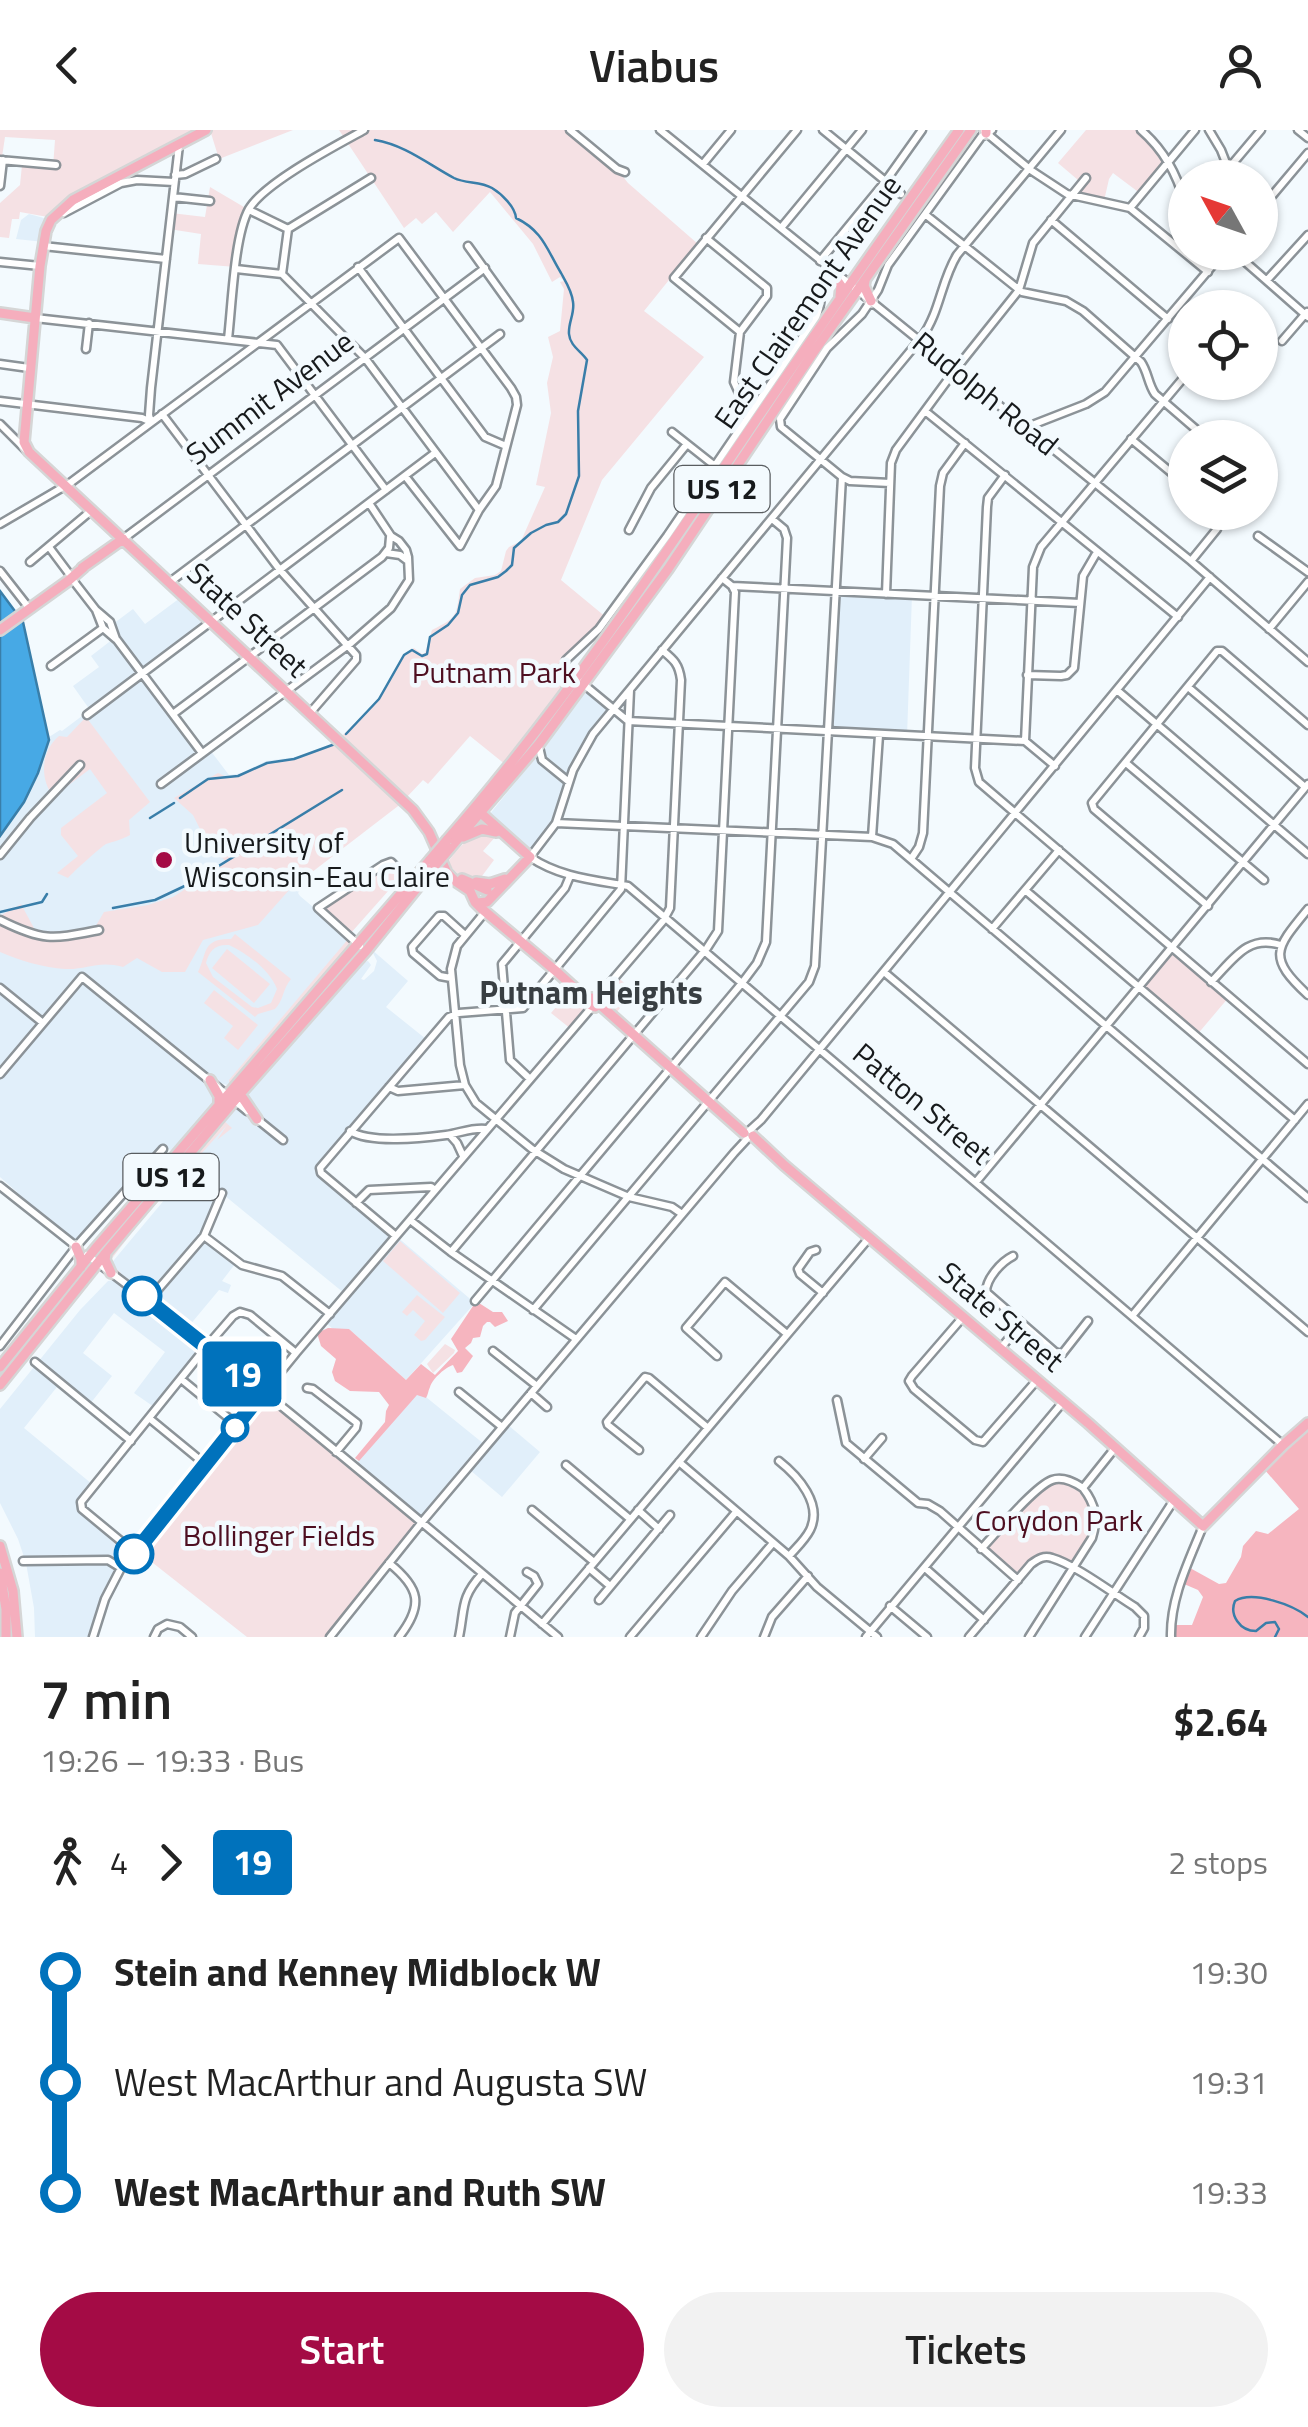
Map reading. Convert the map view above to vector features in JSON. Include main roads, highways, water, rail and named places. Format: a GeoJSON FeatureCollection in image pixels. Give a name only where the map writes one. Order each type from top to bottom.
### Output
{"type":"FeatureCollection","features":[{"type":"Feature","properties":{"kind":"main road"},"geometry":{"type":"LineString","coordinates":[[0,313],[36,318],[46,231],[59,211],[206,130]]}},
{"type":"Feature","properties":{"kind":"main road","name":"East Clairemont Avenue"},"geometry":{"type":"LineString","coordinates":[[448,844],[491,802],[539,744],[838,299],[868,274],[965,130]]}},
{"type":"Feature","properties":{"kind":"main road","name":"East Clairemont Avenue"},"geometry":{"type":"LineString","coordinates":[[460,837],[567,688],[591,672],[668,569],[892,224],[965,130]]}},
{"type":"Feature","properties":{"kind":"main road"},"geometry":{"type":"LineString","coordinates":[[824,264],[842,290],[838,299]]}},
{"type":"Feature","properties":{"kind":"main road"},"geometry":{"type":"LineString","coordinates":[[868,274],[864,286],[870,302]]}},
{"type":"Feature","properties":{"kind":"main road","name":"State Street"},"geometry":{"type":"LineString","coordinates":[[36,318],[23,438],[30,452],[413,810],[429,832],[447,873],[483,899]]}},
{"type":"Feature","properties":{"kind":"main road","name":"Summit Avenue"},"geometry":{"type":"LineString","coordinates":[[0,630],[123,538]]}},
{"type":"Feature","properties":{"kind":"main road"},"geometry":{"type":"LineString","coordinates":[[564,668],[567,688]]}},
{"type":"Feature","properties":{"kind":"main road"},"geometry":{"type":"LineString","coordinates":[[591,672],[592,692]]}},
{"type":"Feature","properties":{"kind":"main road"},"geometry":{"type":"LineString","coordinates":[[460,837],[494,828],[489,815],[491,802]]}},
{"type":"Feature","properties":{"kind":"main road","name":"Patton Street"},"geometry":{"type":"LineString","coordinates":[[477,812],[530,857],[516,872]]}},
{"type":"Feature","properties":{"kind":"main road","name":"US 12"},"geometry":{"type":"LineString","coordinates":[[0,1368],[81,1266],[106,1253],[189,1156],[228,1100],[448,844],[460,837]]}},
{"type":"Feature","properties":{"kind":"main road"},"geometry":{"type":"LineString","coordinates":[[483,899],[516,872],[520,858],[512,843]]}},
{"type":"Feature","properties":{"kind":"main road","name":"State Street"},"geometry":{"type":"LineString","coordinates":[[444,865],[483,899],[500,924],[1063,1402],[1203,1526],[1308,1423]]}},
{"type":"Feature","properties":{"kind":"main road"},"geometry":{"type":"LineString","coordinates":[[483,899],[516,872]]}},
{"type":"Feature","properties":{"kind":"main road"},"geometry":{"type":"LineString","coordinates":[[463,879],[490,884],[505,879]]}},
{"type":"Feature","properties":{"kind":"main road"},"geometry":{"type":"LineString","coordinates":[[210,1080],[219,1096],[218,1105]]}},
{"type":"Feature","properties":{"kind":"main road"},"geometry":{"type":"LineString","coordinates":[[234,1096],[257,1119]]}},
{"type":"Feature","properties":{"kind":"main road","name":"US 12"},"geometry":{"type":"LineString","coordinates":[[93,1259],[218,1105],[234,1096]]}},
{"type":"Feature","properties":{"kind":"main road"},"geometry":{"type":"LineString","coordinates":[[76,1247],[81,1266]]}},
{"type":"Feature","properties":{"kind":"main road"},"geometry":{"type":"LineString","coordinates":[[106,1253],[111,1272]]}},
{"type":"Feature","properties":{"kind":"main road"},"geometry":{"type":"LineString","coordinates":[[0,1385],[93,1259]]}},
{"type":"Feature","properties":{"kind":"main road"},"geometry":{"type":"LineString","coordinates":[[0,1546],[14,1591],[17,1637]]}},
{"type":"Feature","properties":{"kind":"main road"},"geometry":{"type":"LineString","coordinates":[[0,1573],[6,1637]]}},
{"type":"Feature","properties":{"kind":"water"},"geometry":{"type":"Polygon","coordinates":[[[0,591],[23,622],[49,740],[24,802],[0,836],[0,591]]]}},
{"type":"Feature","properties":{"kind":"waterway"},"geometry":{"type":"LineString","coordinates":[[346,734],[379,699],[404,655],[412,650],[422,656],[427,654],[430,637],[458,613],[462,595],[470,585],[498,577],[512,565],[514,548],[531,533],[558,522],[566,514],[579,476],[578,411],[587,360],[570,338],[573,306],[567,283],[543,242],[516,218],[504,197],[487,186],[454,178],[406,151],[375,140]]}},
{"type":"Feature","properties":{"kind":"waterway"},"geometry":{"type":"LineString","coordinates":[[180,798],[208,779],[238,776],[267,763],[294,759],[335,744]]}},
{"type":"Feature","properties":{"kind":"waterway"},"geometry":{"type":"LineString","coordinates":[[113,908],[155,900],[191,883],[342,790]]}},
{"type":"Feature","properties":{"kind":"waterway"},"geometry":{"type":"LineString","coordinates":[[150,818],[174,803]]}},
{"type":"Feature","properties":{"kind":"waterway"},"geometry":{"type":"LineString","coordinates":[[0,912],[42,902],[47,894]]}},
{"type":"Feature","properties":{"kind":"waterway"},"geometry":{"type":"LineString","coordinates":[[1275,1637],[1279,1629],[1275,1622],[1256,1631],[1241,1625],[1235,1617],[1235,1601],[1252,1597],[1273,1600],[1308,1617]]}},
{"type":"Feature","properties":{"kind":"place","name":"University of Wisconsin-Eau Claire"},"geometry":{"type":"Point","coordinates":[164,860]}},
{"type":"Feature","properties":{"kind":"district","name":"Putnam Heights"},"geometry":{"type":"Point","coordinates":[591,993]}},
{"type":"Feature","properties":{"kind":"park label","name":"Putnam Park"},"geometry":{"type":"Point","coordinates":[494,673]}},
{"type":"Feature","properties":{"kind":"park label","name":"Corydon Park"},"geometry":{"type":"Point","coordinates":[1059,1521]}},
{"type":"Feature","properties":{"kind":"park label","name":"Bollinger Fields"},"geometry":{"type":"Point","coordinates":[279,1536]}}]}
